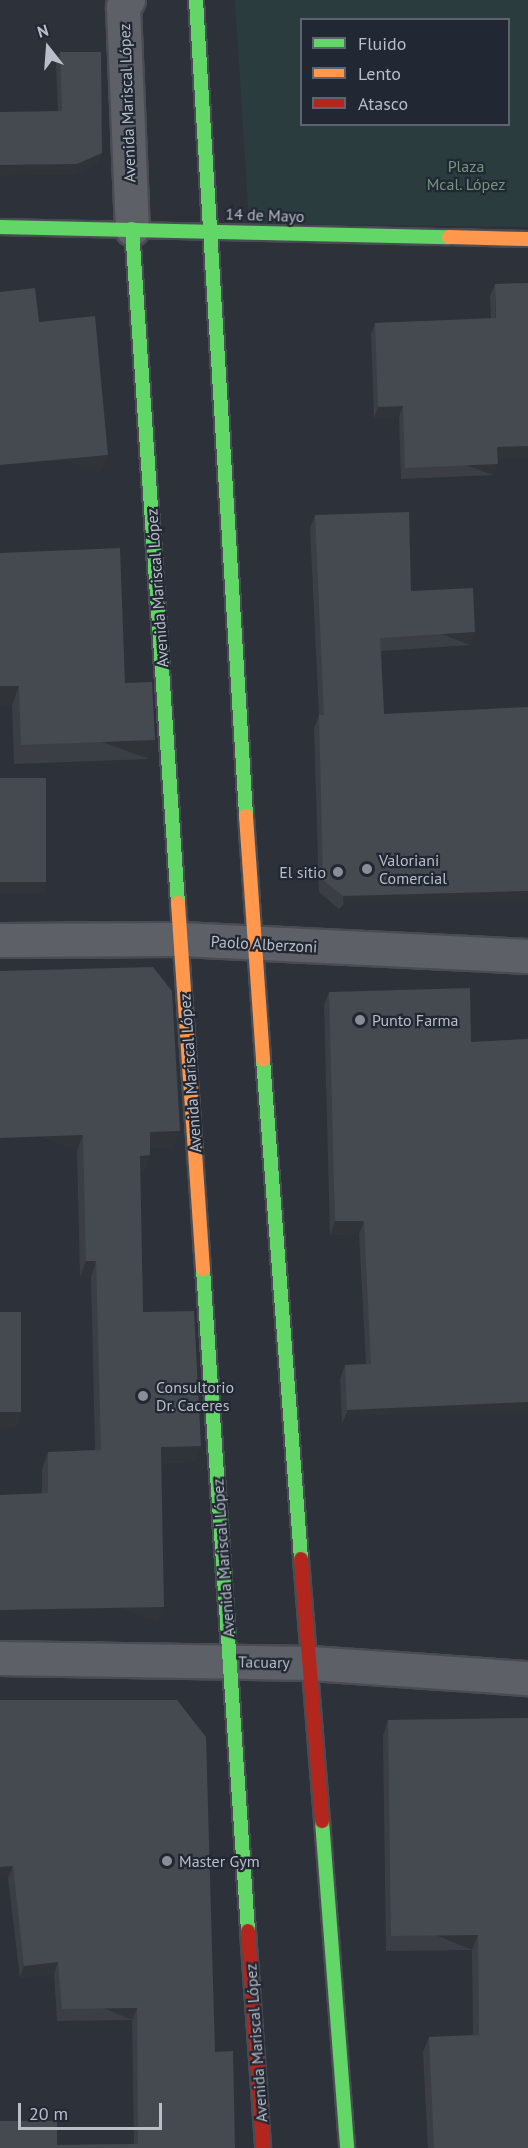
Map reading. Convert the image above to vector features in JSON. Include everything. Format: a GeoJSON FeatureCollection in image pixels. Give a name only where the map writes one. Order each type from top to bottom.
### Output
{"type":"FeatureCollection","features":[{"type":"Feature","properties":{"kind":"main road"},"geometry":{"type":"LineString","coordinates":[[196,0],[254,945],[347,2148]]}},
{"type":"Feature","properties":{"kind":"main road","name":"14 de Mayo"},"geometry":{"type":"LineString","coordinates":[[0,227],[528,239]]}},
{"type":"Feature","properties":{"kind":"main road","name":"Avenida Mariscal López"},"geometry":{"type":"LineString","coordinates":[[132,229],[263,2148]]}},
{"type":"Feature","properties":{"kind":"street","name":"Avenida Mariscal López"},"geometry":{"type":"LineString","coordinates":[[128,0],[123,7],[132,229]]}},
{"type":"Feature","properties":{"kind":"street","name":"Paolo Alberzoni"},"geometry":{"type":"LineString","coordinates":[[0,940],[181,939],[254,945],[528,957]]}},
{"type":"Feature","properties":{"kind":"street","name":"Tacuary"},"geometry":{"type":"LineString","coordinates":[[0,1658],[311,1663],[528,1678]]}},
{"type":"Feature","properties":{"kind":"green space","name":"Plaza Mcal. López"},"geometry":{"type":"Polygon","coordinates":[[[235,0],[528,0],[528,227],[249,224],[235,0]]]}},
{"type":"Feature","properties":{"kind":"building"},"geometry":{"type":"Polygon","coordinates":[[[60,52],[101,52],[102,153],[77,164],[0,165],[0,112],[62,111],[60,52]]]}},
{"type":"Feature","properties":{"kind":"building"},"geometry":{"type":"Polygon","coordinates":[[[528,283],[528,446],[497,447],[498,464],[405,468],[403,406],[378,407],[375,323],[496,318],[495,284],[528,283]]]}},
{"type":"Feature","properties":{"kind":"building"},"geometry":{"type":"Polygon","coordinates":[[[35,288],[39,322],[95,316],[108,455],[0,465],[0,292],[35,288]]]}},
{"type":"Feature","properties":{"kind":"building"},"geometry":{"type":"Polygon","coordinates":[[[409,512],[411,591],[473,588],[475,632],[380,638],[384,714],[528,707],[528,891],[343,896],[323,880],[319,715],[324,715],[315,515],[409,512]]]}},
{"type":"Feature","properties":{"kind":"building"},"geometry":{"type":"Polygon","coordinates":[[[120,548],[125,683],[152,682],[155,740],[21,745],[19,686],[0,686],[0,553],[120,548]]]}},
{"type":"Feature","properties":{"kind":"building"},"geometry":{"type":"Polygon","coordinates":[[[0,778],[46,778],[46,882],[0,882],[0,778]]]}},
{"type":"Feature","properties":{"kind":"building"},"geometry":{"type":"Polygon","coordinates":[[[153,967],[172,991],[180,1131],[150,1132],[150,1155],[140,1156],[143,1312],[194,1311],[201,1446],[161,1447],[164,1607],[0,1610],[0,1495],[48,1493],[48,1452],[101,1450],[96,1261],[86,1261],[83,1135],[0,1138],[0,971],[153,967]]]}},
{"type":"Feature","properties":{"kind":"building"},"geometry":{"type":"Polygon","coordinates":[[[470,988],[471,1042],[528,1039],[528,1402],[347,1410],[345,1365],[371,1364],[364,1221],[335,1221],[329,992],[470,988]]]}},
{"type":"Feature","properties":{"kind":"building"},"geometry":{"type":"Polygon","coordinates":[[[0,1312],[21,1312],[21,1412],[0,1412],[0,1312]]]}},
{"type":"Feature","properties":{"kind":"building"},"geometry":{"type":"Polygon","coordinates":[[[0,1700],[177,1700],[206,1737],[215,2052],[233,2051],[235,2148],[0,2148],[0,2121],[57,2121],[57,2145],[138,2144],[137,2008],[62,2009],[58,1962],[24,1966],[13,1866],[0,1867],[0,1700]]]}},
{"type":"Feature","properties":{"kind":"building"},"geometry":{"type":"Polygon","coordinates":[[[528,1718],[528,2148],[434,2148],[429,2037],[479,2035],[478,1935],[391,1936],[388,1720],[528,1718]]]}},
{"type":"Feature","properties":{"kind":"traffic: fast"},"geometry":{"type":"LineString","coordinates":[[196,0],[246,816]]}},
{"type":"Feature","properties":{"kind":"traffic: fast"},"geometry":{"type":"LineString","coordinates":[[0,227],[449,237]]}},
{"type":"Feature","properties":{"kind":"traffic: fast"},"geometry":{"type":"LineString","coordinates":[[132,229],[178,903]]}},
{"type":"Feature","properties":{"kind":"traffic: fast"},"geometry":{"type":"LineString","coordinates":[[263,1059],[301,1559]]}},
{"type":"Feature","properties":{"kind":"traffic: fast"},"geometry":{"type":"LineString","coordinates":[[203,1269],[248,1931]]}},
{"type":"Feature","properties":{"kind":"traffic: fast"},"geometry":{"type":"LineString","coordinates":[[322,1821],[347,2148]]}},
{"type":"Feature","properties":{"kind":"traffic: slow"},"geometry":{"type":"LineString","coordinates":[[449,237],[528,239]]}},
{"type":"Feature","properties":{"kind":"traffic: slow"},"geometry":{"type":"LineString","coordinates":[[246,816],[263,1059]]}},
{"type":"Feature","properties":{"kind":"traffic: slow"},"geometry":{"type":"LineString","coordinates":[[178,903],[203,1269]]}},
{"type":"Feature","properties":{"kind":"traffic: jam"},"geometry":{"type":"LineString","coordinates":[[301,1559],[322,1821]]}},
{"type":"Feature","properties":{"kind":"traffic: jam"},"geometry":{"type":"LineString","coordinates":[[248,1931],[263,2148]]}},
{"type":"Feature","properties":{"kind":"place","name":"Valoriani Comercial"},"geometry":{"type":"Point","coordinates":[367,869]}},
{"type":"Feature","properties":{"kind":"place","name":"El sitio"},"geometry":{"type":"Point","coordinates":[338,872]}},
{"type":"Feature","properties":{"kind":"place","name":"Punto Farma"},"geometry":{"type":"Point","coordinates":[360,1020]}},
{"type":"Feature","properties":{"kind":"place","name":"Consultorio Dr. Caceres"},"geometry":{"type":"Point","coordinates":[143,1396]}},
{"type":"Feature","properties":{"kind":"place","name":"Master Gym"},"geometry":{"type":"Point","coordinates":[167,1861]}}]}
